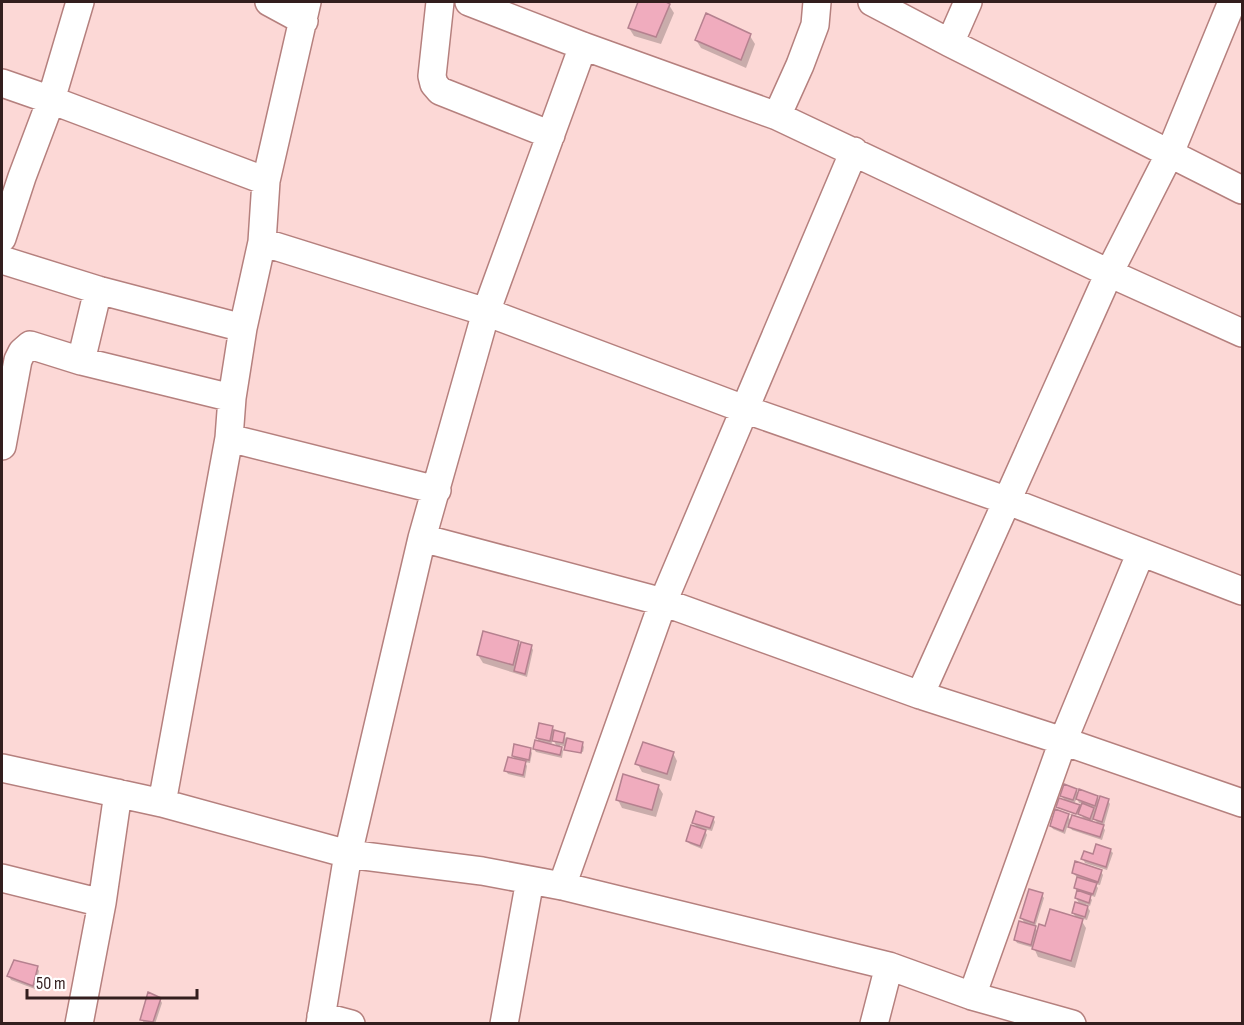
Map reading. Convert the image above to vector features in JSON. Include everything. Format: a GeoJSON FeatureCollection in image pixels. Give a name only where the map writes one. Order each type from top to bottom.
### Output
{"type":"FeatureCollection","features":[{"type":"Feature","properties":{"kind":"street"},"geometry":{"type":"LineString","coordinates":[[2,238],[12,174],[51,100],[80,2]]}},
{"type":"Feature","properties":{"kind":"street"},"geometry":{"type":"LineString","coordinates":[[162,803],[229,438],[232,398],[243,328],[262,242],[266,181],[305,11],[269,2]]}},
{"type":"Feature","properties":{"kind":"street"},"geometry":{"type":"LineString","coordinates":[[440,2],[432,76],[434,84],[440,91],[551,135]]}},
{"type":"Feature","properties":{"kind":"street"},"geometry":{"type":"LineString","coordinates":[[469,2],[777,116],[1242,333]]}},
{"type":"Feature","properties":{"kind":"street"},"geometry":{"type":"LineString","coordinates":[[777,116],[815,25],[817,2]]}},
{"type":"Feature","properties":{"kind":"street"},"geometry":{"type":"LineString","coordinates":[[872,2],[1242,190]]}},
{"type":"Feature","properties":{"kind":"street"},"geometry":{"type":"LineString","coordinates":[[950,43],[968,2]]}},
{"type":"Feature","properties":{"kind":"street"},"geometry":{"type":"LineString","coordinates":[[920,695],[1110,273],[1170,153],[1232,2]]}},
{"type":"Feature","properties":{"kind":"street"},"geometry":{"type":"LineString","coordinates":[[351,1023],[320,1020],[348,854],[422,538],[486,312],[583,46]]}},
{"type":"Feature","properties":{"kind":"street"},"geometry":{"type":"LineString","coordinates":[[2,83],[266,181]]}},
{"type":"Feature","properties":{"kind":"street"},"geometry":{"type":"LineString","coordinates":[[562,886],[663,602],[854,151]]}},
{"type":"Feature","properties":{"kind":"street"},"geometry":{"type":"LineString","coordinates":[[262,242],[486,312],[744,410],[1008,501],[1242,591]]}},
{"type":"Feature","properties":{"kind":"street"},"geometry":{"type":"LineString","coordinates":[[2,260],[99,290],[243,328]]}},
{"type":"Feature","properties":{"kind":"street"},"geometry":{"type":"LineString","coordinates":[[81,361],[99,290]]}},
{"type":"Feature","properties":{"kind":"street"},"geometry":{"type":"LineString","coordinates":[[2,446],[18,360],[22,352],[30,345],[81,361],[232,398]]}},
{"type":"Feature","properties":{"kind":"street"},"geometry":{"type":"LineString","coordinates":[[229,438],[437,490]]}},
{"type":"Feature","properties":{"kind":"street"},"geometry":{"type":"LineString","coordinates":[[422,538],[663,602],[920,695],[1063,741],[1242,803]]}},
{"type":"Feature","properties":{"kind":"street"},"geometry":{"type":"LineString","coordinates":[[972,996],[1063,741],[1141,552]]}},
{"type":"Feature","properties":{"kind":"street"},"geometry":{"type":"LineString","coordinates":[[2,768],[162,803],[348,854],[482,870],[562,886],[889,966],[972,996],[1072,1023]]}},
{"type":"Feature","properties":{"kind":"street"},"geometry":{"type":"LineString","coordinates":[[79,1023],[102,903],[118,793]]}},
{"type":"Feature","properties":{"kind":"street"},"geometry":{"type":"LineString","coordinates":[[2,878],[102,903]]}},
{"type":"Feature","properties":{"kind":"street"},"geometry":{"type":"LineString","coordinates":[[504,1023],[530,880]]}},
{"type":"Feature","properties":{"kind":"street"},"geometry":{"type":"LineString","coordinates":[[874,1023],[889,966]]}},
{"type":"Feature","properties":{"kind":"building"},"geometry":{"type":"Polygon","coordinates":[[[638,2],[670,4],[656,37],[628,28],[638,2]]]}},
{"type":"Feature","properties":{"kind":"building"},"geometry":{"type":"Polygon","coordinates":[[[706,13],[751,34],[741,60],[695,40],[706,13]]]}},
{"type":"Feature","properties":{"kind":"building"},"geometry":{"type":"Polygon","coordinates":[[[483,631],[519,641],[513,665],[477,655],[483,631]]]}},
{"type":"Feature","properties":{"kind":"building"},"geometry":{"type":"Polygon","coordinates":[[[521,642],[532,645],[525,674],[514,671],[521,642]]]}},
{"type":"Feature","properties":{"kind":"building"},"geometry":{"type":"Polygon","coordinates":[[[539,723],[553,726],[550,741],[536,738],[539,723]]]}},
{"type":"Feature","properties":{"kind":"building"},"geometry":{"type":"Polygon","coordinates":[[[554,730],[565,733],[563,743],[552,741],[554,730]]]}},
{"type":"Feature","properties":{"kind":"building"},"geometry":{"type":"Polygon","coordinates":[[[567,738],[583,742],[581,753],[564,750],[567,738]]]}},
{"type":"Feature","properties":{"kind":"building"},"geometry":{"type":"Polygon","coordinates":[[[535,740],[562,747],[560,755],[533,749],[535,740]]]}},
{"type":"Feature","properties":{"kind":"building"},"geometry":{"type":"Polygon","coordinates":[[[643,742],[674,752],[667,774],[635,764],[643,742]]]}},
{"type":"Feature","properties":{"kind":"building"},"geometry":{"type":"Polygon","coordinates":[[[514,744],[531,748],[529,760],[512,756],[514,744]]]}},
{"type":"Feature","properties":{"kind":"building"},"geometry":{"type":"Polygon","coordinates":[[[508,757],[526,761],[523,775],[504,771],[508,757]]]}},
{"type":"Feature","properties":{"kind":"building"},"geometry":{"type":"Polygon","coordinates":[[[623,774],[659,785],[652,810],[616,800],[623,774]]]}},
{"type":"Feature","properties":{"kind":"building"},"geometry":{"type":"Polygon","coordinates":[[[1064,784],[1077,789],[1073,800],[1060,796],[1064,784]]]}},
{"type":"Feature","properties":{"kind":"building"},"geometry":{"type":"Polygon","coordinates":[[[1079,789],[1098,796],[1095,806],[1076,799],[1079,789]]]}},
{"type":"Feature","properties":{"kind":"building"},"geometry":{"type":"Polygon","coordinates":[[[1100,796],[1109,799],[1102,822],[1093,819],[1100,796]]]}},
{"type":"Feature","properties":{"kind":"building"},"geometry":{"type":"Polygon","coordinates":[[[1059,798],[1080,805],[1076,814],[1056,807],[1059,798]]]}},
{"type":"Feature","properties":{"kind":"building"},"geometry":{"type":"Polygon","coordinates":[[[1082,803],[1094,808],[1090,819],[1078,814],[1082,803]]]}},
{"type":"Feature","properties":{"kind":"building"},"geometry":{"type":"Polygon","coordinates":[[[1055,809],[1069,814],[1063,831],[1050,826],[1055,809]]]}},
{"type":"Feature","properties":{"kind":"building"},"geometry":{"type":"Polygon","coordinates":[[[696,811],[714,817],[710,828],[692,823],[696,811]]]}},
{"type":"Feature","properties":{"kind":"building"},"geometry":{"type":"Polygon","coordinates":[[[1072,815],[1104,825],[1100,837],[1068,827],[1072,815]]]}},
{"type":"Feature","properties":{"kind":"building"},"geometry":{"type":"Polygon","coordinates":[[[691,825],[706,830],[700,846],[686,841],[691,825]]]}},
{"type":"Feature","properties":{"kind":"building"},"geometry":{"type":"Polygon","coordinates":[[[1096,844],[1111,849],[1106,867],[1081,859],[1084,851],[1093,854],[1096,844]]]}},
{"type":"Feature","properties":{"kind":"building"},"geometry":{"type":"Polygon","coordinates":[[[1075,861],[1102,870],[1098,882],[1072,873],[1075,861]]]}},
{"type":"Feature","properties":{"kind":"building"},"geometry":{"type":"Polygon","coordinates":[[[1077,877],[1097,883],[1093,894],[1074,888],[1077,877]]]}},
{"type":"Feature","properties":{"kind":"building"},"geometry":{"type":"Polygon","coordinates":[[[1029,889],[1043,893],[1034,923],[1020,918],[1029,889]]]}},
{"type":"Feature","properties":{"kind":"building"},"geometry":{"type":"Polygon","coordinates":[[[1077,890],[1091,895],[1089,903],[1075,898],[1077,890]]]}},
{"type":"Feature","properties":{"kind":"building"},"geometry":{"type":"Polygon","coordinates":[[[1075,902],[1088,906],[1085,917],[1072,913],[1075,902]]]}},
{"type":"Feature","properties":{"kind":"building"},"geometry":{"type":"Polygon","coordinates":[[[1050,909],[1083,919],[1071,961],[1032,949],[1039,924],[1045,926],[1050,909]]]}},
{"type":"Feature","properties":{"kind":"building"},"geometry":{"type":"Polygon","coordinates":[[[1019,921],[1036,926],[1031,945],[1014,940],[1019,921]]]}},
{"type":"Feature","properties":{"kind":"building"},"geometry":{"type":"Polygon","coordinates":[[[14,960],[38,966],[33,986],[7,976],[14,960]]]}},
{"type":"Feature","properties":{"kind":"building"},"geometry":{"type":"Polygon","coordinates":[[[148,992],[161,998],[153,1022],[140,1020],[148,992]]]}}]}
